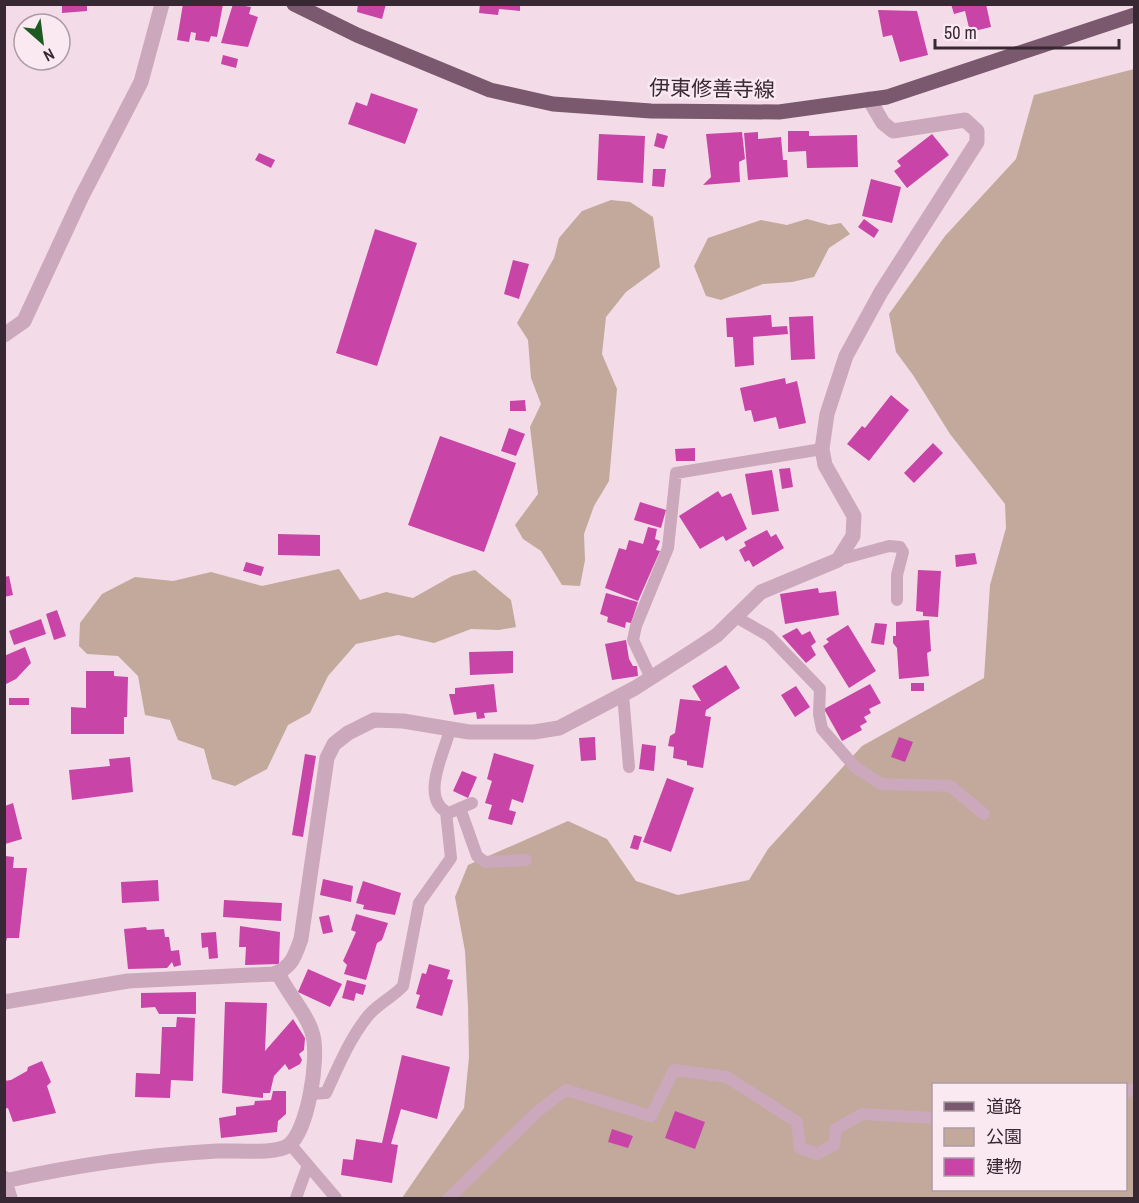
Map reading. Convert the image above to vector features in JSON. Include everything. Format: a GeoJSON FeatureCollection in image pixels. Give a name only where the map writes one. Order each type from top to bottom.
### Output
{"type":"FeatureCollection","features":[{"type":"Feature","properties":{"kind":"main road","name":"伊東修善寺線"},"geometry":{"type":"LineString","coordinates":[[294,4],[357,35],[490,90],[553,104],[651,111],[779,112],[887,97],[1134,15]]}},
{"type":"Feature","properties":{"kind":"street"},"geometry":{"type":"LineString","coordinates":[[4,335],[24,321],[81,198],[141,82],[162,4]]}},
{"type":"Feature","properties":{"kind":"street"},"geometry":{"type":"LineString","coordinates":[[4,1002],[128,981],[278,973],[286,970],[294,960],[301,939],[327,758],[334,744],[348,733],[374,720],[403,721],[450,730],[500,733],[559,728],[651,678],[717,634],[761,592],[837,560],[853,536],[854,516],[825,465],[822,449],[826,414],[846,356],[881,292],[977,142],[976,131],[965,120],[893,131],[883,123],[870,99]]}},
{"type":"Feature","properties":{"kind":"street"},"geometry":{"type":"LineString","coordinates":[[10,1198],[5,1179],[75,1165],[153,1156],[271,1150],[290,1144],[297,1136],[309,1094],[315,1054],[313,1035],[278,973]]}},
{"type":"Feature","properties":{"kind":"lane"},"geometry":{"type":"LineString","coordinates":[[651,678],[633,640],[636,626],[668,548],[676,473],[822,449]]}},
{"type":"Feature","properties":{"kind":"lane"},"geometry":{"type":"LineString","coordinates":[[837,560],[889,546],[900,547],[903,552],[897,575],[897,600]]}},
{"type":"Feature","properties":{"kind":"lane"},"geometry":{"type":"LineString","coordinates":[[736,617],[769,636],[820,689],[819,714],[822,729],[855,767],[881,784],[950,786],[984,814]]}},
{"type":"Feature","properties":{"kind":"lane"},"geometry":{"type":"LineString","coordinates":[[623,694],[629,767]]}},
{"type":"Feature","properties":{"kind":"lane"},"geometry":{"type":"LineString","coordinates":[[450,730],[434,786],[434,796],[440,809],[446,812],[466,806],[477,856],[485,862],[526,860]]}},
{"type":"Feature","properties":{"kind":"lane"},"geometry":{"type":"LineString","coordinates":[[309,1094],[326,1093],[348,1046],[368,1015],[394,996],[403,986],[420,903],[451,858],[446,812]]}},
{"type":"Feature","properties":{"kind":"lane"},"geometry":{"type":"LineString","coordinates":[[449,1198],[538,1111],[566,1090],[651,1116],[674,1070],[727,1077],[797,1122],[800,1148],[817,1154],[834,1145],[836,1129],[862,1114],[932,1118]]}},
{"type":"Feature","properties":{"kind":"lane"},"geometry":{"type":"LineString","coordinates":[[290,1144],[336,1198]]}},
{"type":"Feature","properties":{"kind":"lane"},"geometry":{"type":"LineString","coordinates":[[296,1198],[308,1166]]}},
{"type":"Feature","properties":{"kind":"green space"},"geometry":{"type":"Polygon","coordinates":[[[1134,69],[1134,1198],[402,1198],[464,1108],[469,1057],[468,1006],[465,951],[455,897],[468,865],[568,821],[607,839],[636,881],[678,895],[749,880],[768,849],[862,746],[984,678],[990,585],[1006,528],[1005,504],[950,434],[896,352],[889,314],[945,236],[1016,159],[1034,95],[1134,69]]]}},
{"type":"Feature","properties":{"kind":"green space"},"geometry":{"type":"Polygon","coordinates":[[[611,200],[630,202],[653,217],[660,267],[626,292],[606,317],[602,354],[617,389],[609,481],[594,506],[584,534],[585,560],[580,586],[562,585],[541,551],[523,539],[515,525],[538,494],[530,427],[541,404],[531,378],[528,340],[517,323],[554,258],[559,238],[582,211],[611,200]]]}},
{"type":"Feature","properties":{"kind":"green space"},"geometry":{"type":"Polygon","coordinates":[[[807,219],[829,225],[841,223],[850,234],[829,248],[814,277],[792,282],[763,284],[721,300],[706,296],[694,266],[708,238],[761,220],[787,225],[807,219]]]}},
{"type":"Feature","properties":{"kind":"green space"},"geometry":{"type":"Polygon","coordinates":[[[339,569],[360,600],[386,592],[413,598],[452,576],[475,570],[511,600],[516,627],[499,630],[471,629],[434,643],[398,635],[356,644],[328,676],[310,713],[288,725],[267,769],[235,786],[212,779],[204,749],[178,740],[170,720],[145,715],[138,676],[118,656],[87,654],[79,646],[80,623],[102,594],[135,577],[173,581],[211,572],[262,586],[339,569]]]}},
{"type":"Feature","properties":{"kind":"building"},"geometry":{"type":"Polygon","coordinates":[[[62,4],[87,4],[87,11],[62,12],[62,4]]]}},
{"type":"Feature","properties":{"kind":"building"},"geometry":{"type":"Polygon","coordinates":[[[183,4],[223,4],[217,37],[211,36],[209,42],[195,40],[196,33],[191,32],[189,42],[177,40],[183,4]]]}},
{"type":"Feature","properties":{"kind":"building"},"geometry":{"type":"Polygon","coordinates":[[[233,4],[251,7],[249,14],[258,17],[248,47],[221,43],[233,4]]]}},
{"type":"Feature","properties":{"kind":"building"},"geometry":{"type":"Polygon","coordinates":[[[358,4],[386,4],[382,19],[357,12],[358,4]]]}},
{"type":"Feature","properties":{"kind":"building"},"geometry":{"type":"Polygon","coordinates":[[[480,4],[520,4],[520,11],[499,9],[498,15],[479,13],[480,4]]]}},
{"type":"Feature","properties":{"kind":"building"},"geometry":{"type":"Polygon","coordinates":[[[951,4],[986,4],[991,27],[970,32],[965,11],[954,14],[951,4]]]}},
{"type":"Feature","properties":{"kind":"building"},"geometry":{"type":"Polygon","coordinates":[[[878,10],[917,11],[928,55],[900,62],[892,35],[883,37],[878,10]]]}},
{"type":"Feature","properties":{"kind":"building"},"geometry":{"type":"Polygon","coordinates":[[[223,55],[238,59],[236,68],[221,64],[223,55]]]}},
{"type":"Feature","properties":{"kind":"building"},"geometry":{"type":"Polygon","coordinates":[[[371,93],[418,109],[405,144],[348,124],[356,102],[367,106],[371,93]]]}},
{"type":"Feature","properties":{"kind":"building"},"geometry":{"type":"Polygon","coordinates":[[[788,131],[809,131],[809,136],[857,135],[858,167],[807,168],[806,151],[788,152],[788,131]]]}},
{"type":"Feature","properties":{"kind":"building"},"geometry":{"type":"Polygon","coordinates":[[[742,132],[745,159],[739,162],[740,182],[703,185],[711,177],[706,134],[742,132]]]}},
{"type":"Feature","properties":{"kind":"building"},"geometry":{"type":"Polygon","coordinates":[[[758,132],[758,139],[781,137],[783,160],[787,160],[788,177],[748,180],[744,133],[758,132]]]}},
{"type":"Feature","properties":{"kind":"building"},"geometry":{"type":"Polygon","coordinates":[[[657,133],[668,136],[664,149],[654,146],[657,133]]]}},
{"type":"Feature","properties":{"kind":"building"},"geometry":{"type":"Polygon","coordinates":[[[599,134],[645,136],[643,183],[597,180],[599,134]]]}},
{"type":"Feature","properties":{"kind":"building"},"geometry":{"type":"Polygon","coordinates":[[[932,134],[949,155],[907,188],[894,171],[901,166],[897,161],[932,134]]]}},
{"type":"Feature","properties":{"kind":"building"},"geometry":{"type":"Polygon","coordinates":[[[259,153],[275,160],[271,168],[255,160],[259,153]]]}},
{"type":"Feature","properties":{"kind":"building"},"geometry":{"type":"Polygon","coordinates":[[[653,169],[666,169],[664,187],[652,186],[653,169]]]}},
{"type":"Feature","properties":{"kind":"building"},"geometry":{"type":"Polygon","coordinates":[[[871,179],[901,187],[892,223],[862,216],[871,179]]]}},
{"type":"Feature","properties":{"kind":"building"},"geometry":{"type":"Polygon","coordinates":[[[864,219],[879,230],[874,238],[858,227],[864,219]]]}},
{"type":"Feature","properties":{"kind":"building"},"geometry":{"type":"Polygon","coordinates":[[[375,229],[417,243],[377,366],[336,353],[375,229]]]}},
{"type":"Feature","properties":{"kind":"building"},"geometry":{"type":"Polygon","coordinates":[[[513,260],[529,264],[519,299],[504,294],[513,260]]]}},
{"type":"Feature","properties":{"kind":"building"},"geometry":{"type":"Polygon","coordinates":[[[771,315],[772,327],[787,326],[788,334],[753,337],[754,365],[735,367],[733,337],[727,337],[726,318],[771,315]]]}},
{"type":"Feature","properties":{"kind":"building"},"geometry":{"type":"Polygon","coordinates":[[[813,316],[815,359],[791,360],[789,317],[813,316]]]}},
{"type":"Feature","properties":{"kind":"building"},"geometry":{"type":"Polygon","coordinates":[[[785,378],[786,384],[797,381],[806,423],[779,429],[776,417],[754,422],[751,410],[745,411],[740,388],[785,378]]]}},
{"type":"Feature","properties":{"kind":"building"},"geometry":{"type":"Polygon","coordinates":[[[891,395],[909,410],[869,461],[847,444],[862,426],[865,428],[891,395]]]}},
{"type":"Feature","properties":{"kind":"building"},"geometry":{"type":"Polygon","coordinates":[[[525,400],[526,411],[510,411],[510,401],[525,400]]]}},
{"type":"Feature","properties":{"kind":"building"},"geometry":{"type":"Polygon","coordinates":[[[509,428],[525,434],[516,456],[501,451],[509,428]]]}},
{"type":"Feature","properties":{"kind":"building"},"geometry":{"type":"Polygon","coordinates":[[[440,436],[516,463],[484,552],[408,525],[440,436]]]}},
{"type":"Feature","properties":{"kind":"building"},"geometry":{"type":"Polygon","coordinates":[[[933,443],[943,453],[914,483],[904,473],[933,443]]]}},
{"type":"Feature","properties":{"kind":"building"},"geometry":{"type":"Polygon","coordinates":[[[695,448],[695,461],[676,461],[675,449],[695,448]]]}},
{"type":"Feature","properties":{"kind":"building"},"geometry":{"type":"Polygon","coordinates":[[[790,468],[793,487],[782,489],[779,469],[790,468]]]}},
{"type":"Feature","properties":{"kind":"building"},"geometry":{"type":"Polygon","coordinates":[[[772,470],[779,511],[752,515],[745,474],[772,470]]]}},
{"type":"Feature","properties":{"kind":"building"},"geometry":{"type":"Polygon","coordinates":[[[718,491],[722,497],[731,493],[747,529],[726,541],[723,536],[700,549],[679,516],[718,491]]]}},
{"type":"Feature","properties":{"kind":"building"},"geometry":{"type":"Polygon","coordinates":[[[640,502],[666,510],[661,528],[634,520],[640,502]]]}},
{"type":"Feature","properties":{"kind":"building"},"geometry":{"type":"Polygon","coordinates":[[[648,527],[657,529],[655,539],[660,541],[656,550],[660,551],[638,601],[605,588],[619,548],[626,550],[629,540],[643,544],[648,527]]]}},
{"type":"Feature","properties":{"kind":"building"},"geometry":{"type":"Polygon","coordinates":[[[767,530],[771,537],[776,534],[784,548],[753,567],[749,560],[745,562],[739,550],[746,546],[744,542],[767,530]]]}},
{"type":"Feature","properties":{"kind":"building"},"geometry":{"type":"Polygon","coordinates":[[[278,534],[320,535],[320,556],[278,555],[278,534]]]}},
{"type":"Feature","properties":{"kind":"building"},"geometry":{"type":"Polygon","coordinates":[[[975,553],[977,564],[956,567],[955,555],[975,553]]]}},
{"type":"Feature","properties":{"kind":"building"},"geometry":{"type":"Polygon","coordinates":[[[246,562],[264,567],[261,576],[243,571],[246,562]]]}},
{"type":"Feature","properties":{"kind":"building"},"geometry":{"type":"Polygon","coordinates":[[[918,570],[941,571],[938,617],[923,616],[923,612],[916,611],[918,570]]]}},
{"type":"Feature","properties":{"kind":"building"},"geometry":{"type":"Polygon","coordinates":[[[9,576],[13,595],[4,597],[4,577],[9,576]]]}},
{"type":"Feature","properties":{"kind":"building"},"geometry":{"type":"Polygon","coordinates":[[[818,588],[819,593],[836,591],[839,615],[785,624],[780,594],[818,588]]]}},
{"type":"Feature","properties":{"kind":"building"},"geometry":{"type":"Polygon","coordinates":[[[606,593],[638,602],[631,623],[626,622],[625,628],[607,622],[608,617],[600,614],[606,593]]]}},
{"type":"Feature","properties":{"kind":"building"},"geometry":{"type":"Polygon","coordinates":[[[57,610],[66,636],[54,640],[46,614],[57,610]]]}},
{"type":"Feature","properties":{"kind":"building"},"geometry":{"type":"Polygon","coordinates":[[[41,619],[46,634],[14,645],[9,631],[41,619]]]}},
{"type":"Feature","properties":{"kind":"building"},"geometry":{"type":"Polygon","coordinates":[[[929,620],[931,651],[927,653],[929,676],[899,679],[897,648],[893,643],[893,636],[896,636],[896,622],[929,620]]]}},
{"type":"Feature","properties":{"kind":"building"},"geometry":{"type":"Polygon","coordinates":[[[875,623],[887,624],[884,645],[871,643],[875,623]]]}},
{"type":"Feature","properties":{"kind":"building"},"geometry":{"type":"Polygon","coordinates":[[[848,625],[876,671],[849,688],[823,646],[829,642],[826,639],[848,625]]]}},
{"type":"Feature","properties":{"kind":"building"},"geometry":{"type":"Polygon","coordinates":[[[797,628],[802,635],[810,631],[816,642],[811,646],[816,655],[806,663],[782,636],[797,628]]]}},
{"type":"Feature","properties":{"kind":"building"},"geometry":{"type":"Polygon","coordinates":[[[626,640],[629,659],[633,666],[637,666],[638,676],[612,680],[605,644],[626,640]]]}},
{"type":"Feature","properties":{"kind":"building"},"geometry":{"type":"Polygon","coordinates":[[[25,647],[31,663],[16,679],[4,685],[4,656],[25,647]]]}},
{"type":"Feature","properties":{"kind":"building"},"geometry":{"type":"Polygon","coordinates":[[[513,651],[513,673],[470,675],[469,652],[513,651]]]}},
{"type":"Feature","properties":{"kind":"building"},"geometry":{"type":"Polygon","coordinates":[[[726,665],[740,688],[706,710],[705,716],[711,717],[703,768],[687,765],[687,761],[673,758],[674,747],[668,746],[670,736],[675,733],[680,699],[701,701],[692,686],[726,665]]]}},
{"type":"Feature","properties":{"kind":"building"},"geometry":{"type":"Polygon","coordinates":[[[86,671],[114,671],[114,676],[128,677],[127,717],[124,717],[124,734],[71,734],[71,707],[86,708],[86,671]]]}},
{"type":"Feature","properties":{"kind":"building"},"geometry":{"type":"Polygon","coordinates":[[[911,683],[924,683],[924,691],[911,691],[911,683]]]}},
{"type":"Feature","properties":{"kind":"building"},"geometry":{"type":"Polygon","coordinates":[[[494,684],[497,712],[484,713],[485,718],[477,719],[476,712],[454,715],[449,694],[455,694],[455,688],[494,684]]]}},
{"type":"Feature","properties":{"kind":"building"},"geometry":{"type":"Polygon","coordinates":[[[870,684],[881,703],[869,709],[871,713],[864,717],[867,722],[860,726],[862,730],[842,741],[824,709],[870,684]]]}},
{"type":"Feature","properties":{"kind":"building"},"geometry":{"type":"Polygon","coordinates":[[[796,686],[810,707],[795,717],[781,695],[796,686]]]}},
{"type":"Feature","properties":{"kind":"building"},"geometry":{"type":"Polygon","coordinates":[[[9,698],[29,698],[29,705],[9,705],[9,698]]]}},
{"type":"Feature","properties":{"kind":"building"},"geometry":{"type":"Polygon","coordinates":[[[595,737],[596,760],[581,761],[579,738],[595,737]]]}},
{"type":"Feature","properties":{"kind":"building"},"geometry":{"type":"Polygon","coordinates":[[[899,737],[913,742],[905,762],[891,757],[899,737]]]}},
{"type":"Feature","properties":{"kind":"building"},"geometry":{"type":"Polygon","coordinates":[[[642,744],[656,746],[654,771],[639,769],[642,744]]]}},
{"type":"Feature","properties":{"kind":"building"},"geometry":{"type":"Polygon","coordinates":[[[494,753],[534,765],[523,803],[512,799],[509,810],[516,812],[512,825],[488,819],[492,805],[485,803],[492,781],[487,779],[494,753]]]}},
{"type":"Feature","properties":{"kind":"building"},"geometry":{"type":"Polygon","coordinates":[[[305,754],[316,756],[303,837],[292,835],[305,754]]]}},
{"type":"Feature","properties":{"kind":"building"},"geometry":{"type":"Polygon","coordinates":[[[130,757],[133,792],[72,800],[69,770],[110,766],[109,759],[130,757]]]}},
{"type":"Feature","properties":{"kind":"building"},"geometry":{"type":"Polygon","coordinates":[[[462,771],[477,777],[468,798],[453,791],[462,771]]]}},
{"type":"Feature","properties":{"kind":"building"},"geometry":{"type":"Polygon","coordinates":[[[667,778],[694,788],[671,852],[643,842],[667,778]]]}},
{"type":"Feature","properties":{"kind":"building"},"geometry":{"type":"Polygon","coordinates":[[[13,803],[22,839],[5,844],[5,806],[13,803]]]}},
{"type":"Feature","properties":{"kind":"building"},"geometry":{"type":"Polygon","coordinates":[[[634,835],[642,837],[638,850],[630,848],[634,835]]]}},
{"type":"Feature","properties":{"kind":"building"},"geometry":{"type":"Polygon","coordinates":[[[5,856],[14,857],[13,868],[27,868],[19,938],[7,938],[5,945],[5,856]]]}},
{"type":"Feature","properties":{"kind":"building"},"geometry":{"type":"Polygon","coordinates":[[[323,879],[353,886],[351,902],[320,895],[323,879]]]}},
{"type":"Feature","properties":{"kind":"building"},"geometry":{"type":"Polygon","coordinates":[[[158,880],[159,901],[122,903],[121,882],[158,880]]]}},
{"type":"Feature","properties":{"kind":"building"},"geometry":{"type":"Polygon","coordinates":[[[363,881],[401,893],[395,915],[363,909],[364,905],[356,903],[363,881]]]}},
{"type":"Feature","properties":{"kind":"building"},"geometry":{"type":"Polygon","coordinates":[[[224,900],[282,903],[281,921],[223,917],[224,900]]]}},
{"type":"Feature","properties":{"kind":"building"},"geometry":{"type":"Polygon","coordinates":[[[356,914],[388,923],[382,940],[377,943],[366,980],[344,974],[347,965],[343,961],[356,932],[351,930],[356,914]]]}},
{"type":"Feature","properties":{"kind":"building"},"geometry":{"type":"Polygon","coordinates":[[[329,915],[333,932],[323,934],[319,917],[329,915]]]}},
{"type":"Feature","properties":{"kind":"building"},"geometry":{"type":"Polygon","coordinates":[[[240,926],[280,932],[279,964],[245,965],[246,947],[239,947],[240,926]]]}},
{"type":"Feature","properties":{"kind":"building"},"geometry":{"type":"Polygon","coordinates":[[[146,927],[147,930],[164,929],[165,937],[169,937],[171,951],[179,950],[181,965],[174,967],[172,962],[167,968],[128,969],[124,929],[146,927]]]}},
{"type":"Feature","properties":{"kind":"building"},"geometry":{"type":"Polygon","coordinates":[[[216,932],[218,958],[209,959],[208,947],[202,948],[201,933],[216,932]]]}},
{"type":"Feature","properties":{"kind":"building"},"geometry":{"type":"Polygon","coordinates":[[[429,964],[450,970],[447,979],[453,980],[442,1016],[416,1008],[420,995],[416,994],[422,973],[426,974],[429,964]]]}},
{"type":"Feature","properties":{"kind":"building"},"geometry":{"type":"Polygon","coordinates":[[[308,969],[342,984],[330,1007],[298,992],[308,969]]]}},
{"type":"Feature","properties":{"kind":"building"},"geometry":{"type":"Polygon","coordinates":[[[347,980],[366,985],[363,995],[356,993],[354,1001],[342,998],[347,980]]]}},
{"type":"Feature","properties":{"kind":"building"},"geometry":{"type":"Polygon","coordinates":[[[196,992],[196,1014],[159,1014],[155,1007],[141,1008],[141,993],[196,992]]]}},
{"type":"Feature","properties":{"kind":"building"},"geometry":{"type":"Polygon","coordinates":[[[225,1002],[267,1003],[265,1051],[293,1019],[305,1038],[304,1050],[299,1054],[302,1060],[300,1064],[289,1070],[285,1064],[274,1076],[270,1093],[263,1093],[263,1098],[222,1093],[225,1002]]]}},
{"type":"Feature","properties":{"kind":"building"},"geometry":{"type":"Polygon","coordinates":[[[177,1017],[195,1018],[193,1081],[171,1080],[170,1098],[135,1097],[136,1073],[160,1074],[162,1027],[176,1027],[177,1017]]]}},
{"type":"Feature","properties":{"kind":"building"},"geometry":{"type":"Polygon","coordinates":[[[402,1055],[450,1067],[437,1119],[401,1109],[391,1144],[398,1145],[392,1183],[341,1175],[343,1159],[353,1160],[356,1139],[382,1143],[402,1055]]]}},
{"type":"Feature","properties":{"kind":"building"},"geometry":{"type":"Polygon","coordinates":[[[42,1061],[51,1082],[47,1086],[56,1113],[13,1122],[8,1108],[4,1109],[4,1081],[11,1080],[27,1071],[28,1067],[42,1061]]]}},
{"type":"Feature","properties":{"kind":"building"},"geometry":{"type":"Polygon","coordinates":[[[273,1091],[286,1091],[286,1114],[278,1121],[277,1132],[221,1138],[219,1118],[236,1115],[236,1107],[254,1105],[255,1101],[271,1100],[273,1091]]]}},
{"type":"Feature","properties":{"kind":"building"},"geometry":{"type":"Polygon","coordinates":[[[675,1111],[705,1122],[695,1149],[665,1138],[675,1111]]]}},
{"type":"Feature","properties":{"kind":"building"},"geometry":{"type":"Polygon","coordinates":[[[612,1129],[633,1136],[628,1148],[608,1142],[612,1129]]]}}]}
